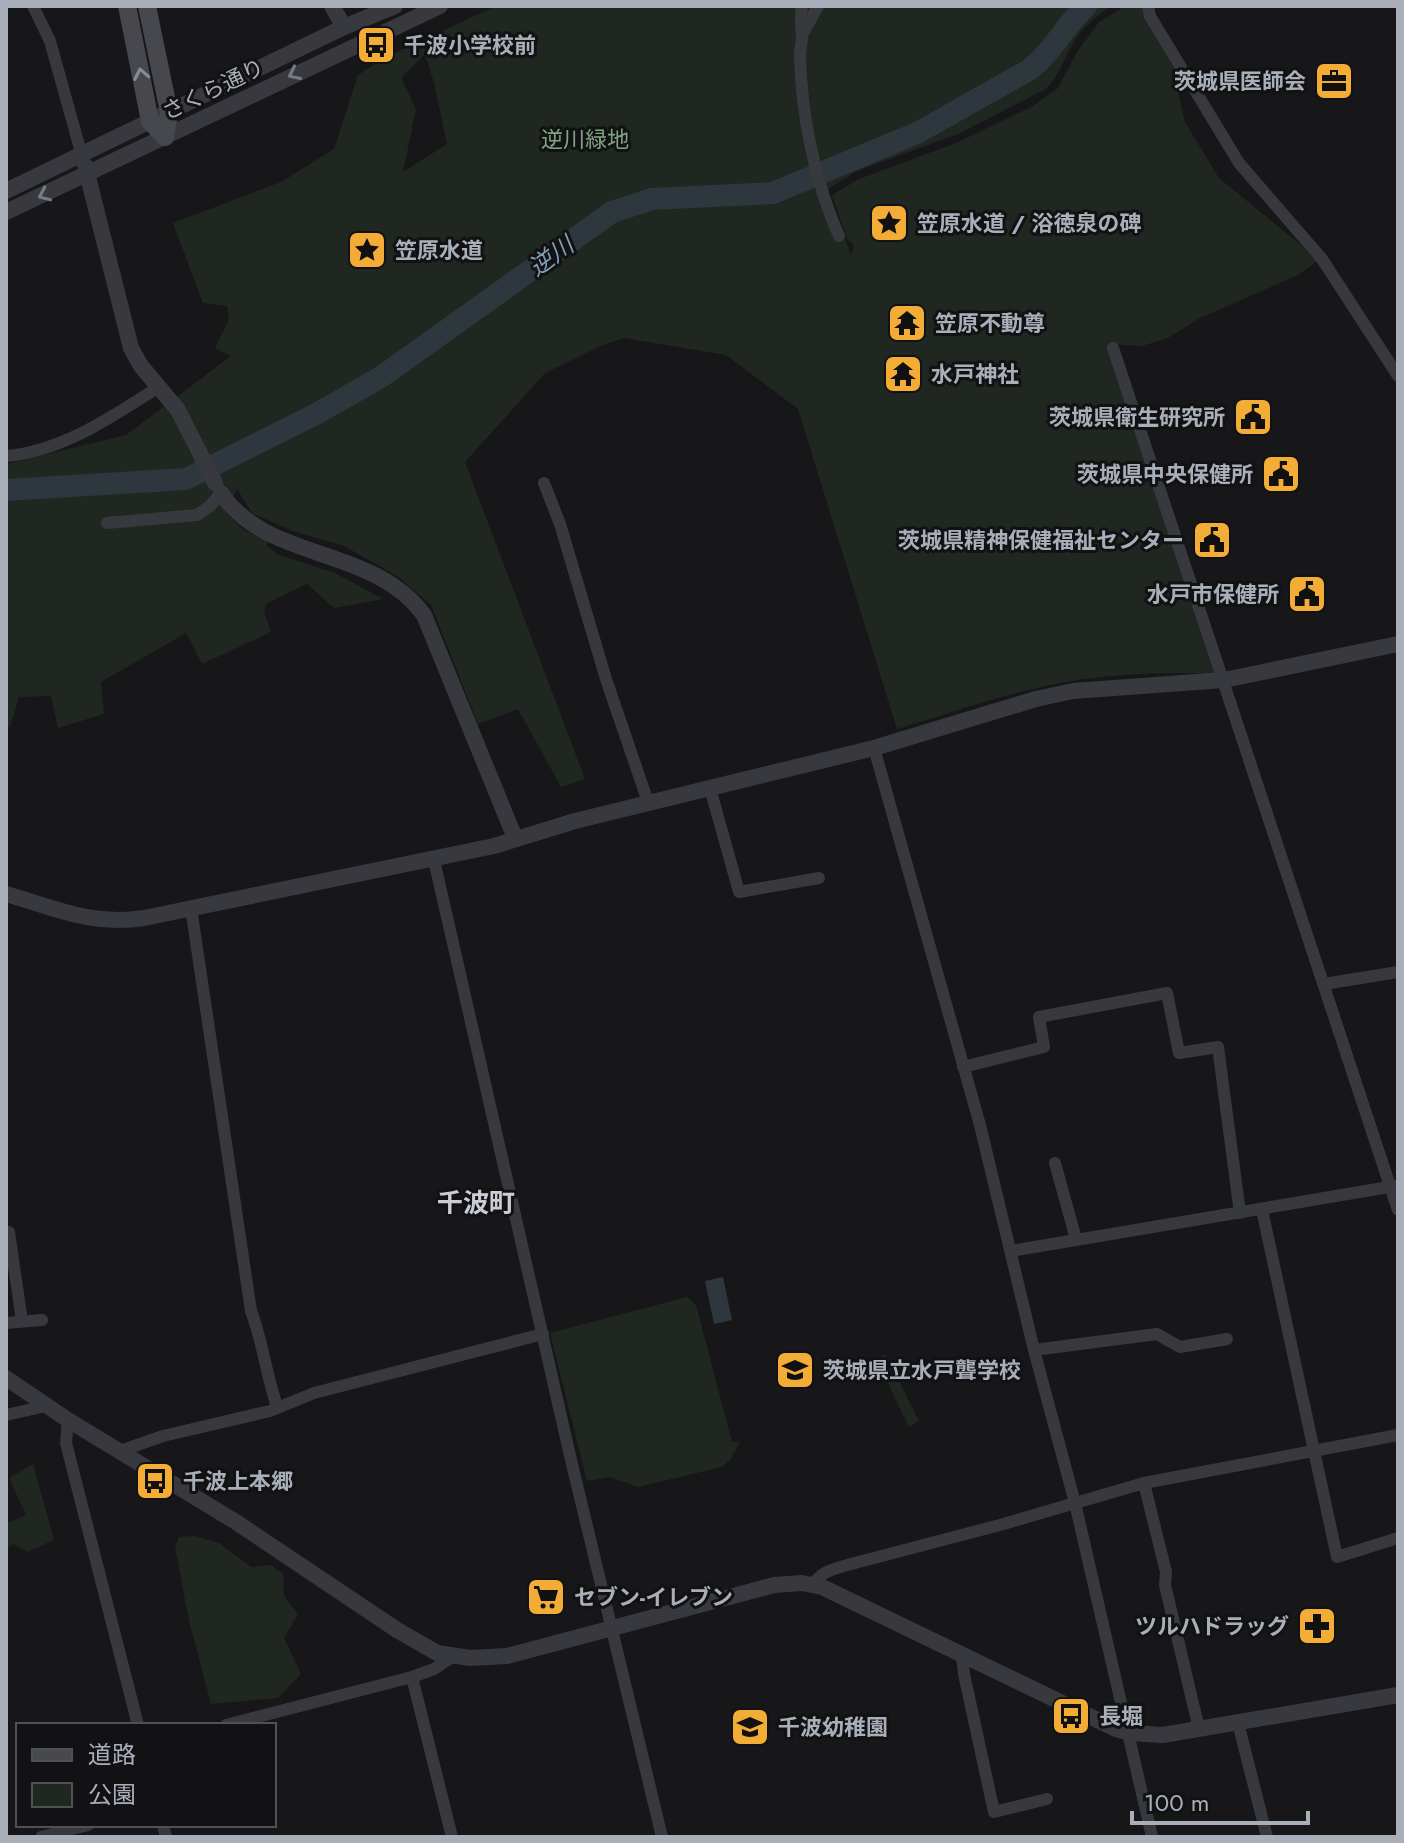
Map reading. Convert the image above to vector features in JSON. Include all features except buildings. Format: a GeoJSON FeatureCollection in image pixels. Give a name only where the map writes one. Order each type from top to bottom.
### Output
{"type":"FeatureCollection","features":[{"type":"Feature","properties":{"kind":"main road"},"geometry":{"type":"LineString","coordinates":[[127,6],[150,121],[165,137]]}},
{"type":"Feature","properties":{"kind":"main road"},"geometry":{"type":"LineString","coordinates":[[147,6],[169,112],[165,137]]}},
{"type":"Feature","properties":{"kind":"street"},"geometry":{"type":"LineString","coordinates":[[33,6],[50,41],[88,175],[126,332],[141,366],[178,410],[218,488],[243,519],[276,537],[346,560],[394,585],[413,600],[424,615],[515,838]]}},
{"type":"Feature","properties":{"kind":"street"},"geometry":{"type":"LineString","coordinates":[[332,6],[344,27]]}},
{"type":"Feature","properties":{"kind":"street","name":"さくら通り"},"geometry":{"type":"LineString","coordinates":[[6,191],[344,27],[395,6]]}},
{"type":"Feature","properties":{"kind":"street","name":"さくら通り"},"geometry":{"type":"LineString","coordinates":[[6,212],[440,6]]}},
{"type":"Feature","properties":{"kind":"street"},"geometry":{"type":"LineString","coordinates":[[802,6],[800,53],[814,157],[821,188],[839,236]]}},
{"type":"Feature","properties":{"kind":"street"},"geometry":{"type":"LineString","coordinates":[[802,35],[818,6]]}},
{"type":"Feature","properties":{"kind":"street"},"geometry":{"type":"LineString","coordinates":[[1148,6],[1150,16],[1230,152],[1322,259],[1396,369]]}},
{"type":"Feature","properties":{"kind":"street"},"geometry":{"type":"LineString","coordinates":[[1113,348],[1394,1186],[1398,1210]]}},
{"type":"Feature","properties":{"kind":"street"},"geometry":{"type":"LineString","coordinates":[[6,456],[21,455],[91,431],[160,386]]}},
{"type":"Feature","properties":{"kind":"street"},"geometry":{"type":"LineString","coordinates":[[544,483],[560,524],[606,679],[648,802]]}},
{"type":"Feature","properties":{"kind":"street"},"geometry":{"type":"LineString","coordinates":[[107,523],[197,515],[210,506],[218,488]]}},
{"type":"Feature","properties":{"kind":"street"},"geometry":{"type":"LineString","coordinates":[[6,894],[73,916],[102,921],[134,920],[494,846],[648,802],[874,748],[1036,699],[1073,691],[1224,680],[1398,644]]}},
{"type":"Feature","properties":{"kind":"street"},"geometry":{"type":"LineString","coordinates":[[874,748],[980,1125],[1034,1350],[1075,1503],[1152,1837]]}},
{"type":"Feature","properties":{"kind":"street"},"geometry":{"type":"LineString","coordinates":[[710,788],[739,892],[819,878]]}},
{"type":"Feature","properties":{"kind":"street"},"geometry":{"type":"LineString","coordinates":[[434,860],[662,1837]]}},
{"type":"Feature","properties":{"kind":"street"},"geometry":{"type":"LineString","coordinates":[[191,908],[251,1311],[263,1343],[277,1406]]}},
{"type":"Feature","properties":{"kind":"street"},"geometry":{"type":"LineString","coordinates":[[1324,984],[1398,972]]}},
{"type":"Feature","properties":{"kind":"street"},"geometry":{"type":"LineString","coordinates":[[963,1067],[1044,1047],[1039,1017],[1167,993],[1179,1053],[1218,1047],[1240,1213]]}},
{"type":"Feature","properties":{"kind":"street"},"geometry":{"type":"LineString","coordinates":[[1055,1163],[1076,1239]]}},
{"type":"Feature","properties":{"kind":"street"},"geometry":{"type":"LineString","coordinates":[[1011,1251],[1394,1186]]}},
{"type":"Feature","properties":{"kind":"street"},"geometry":{"type":"LineString","coordinates":[[1262,1210],[1337,1557],[1398,1538]]}},
{"type":"Feature","properties":{"kind":"street"},"geometry":{"type":"LineString","coordinates":[[9,1232],[22,1321]]}},
{"type":"Feature","properties":{"kind":"street"},"geometry":{"type":"LineString","coordinates":[[6,1323],[42,1320]]}},
{"type":"Feature","properties":{"kind":"street"},"geometry":{"type":"LineString","coordinates":[[120,1451],[163,1436],[270,1411],[314,1393],[543,1334]]}},
{"type":"Feature","properties":{"kind":"street"},"geometry":{"type":"LineString","coordinates":[[1034,1350],[1157,1334],[1180,1347],[1227,1339]]}},
{"type":"Feature","properties":{"kind":"street"},"geometry":{"type":"LineString","coordinates":[[6,1378],[68,1420],[236,1522],[397,1630],[429,1649],[452,1657],[507,1656],[790,1583],[814,1585],[1130,1733],[1163,1735],[1398,1695]]}},
{"type":"Feature","properties":{"kind":"street"},"geometry":{"type":"LineString","coordinates":[[6,1415],[46,1406]]}},
{"type":"Feature","properties":{"kind":"street"},"geometry":{"type":"LineString","coordinates":[[68,1420],[66,1443],[137,1723]]}},
{"type":"Feature","properties":{"kind":"street"},"geometry":{"type":"LineString","coordinates":[[814,1585],[816,1579],[829,1571],[851,1564],[1144,1483],[1398,1435]]}},
{"type":"Feature","properties":{"kind":"street"},"geometry":{"type":"LineString","coordinates":[[1144,1483],[1199,1729]]}},
{"type":"Feature","properties":{"kind":"street"},"geometry":{"type":"LineString","coordinates":[[962,1656],[994,1812],[1047,1799]]}},
{"type":"Feature","properties":{"kind":"street"},"geometry":{"type":"LineString","coordinates":[[234,1723],[412,1677],[434,1669],[452,1657]]}},
{"type":"Feature","properties":{"kind":"street"},"geometry":{"type":"LineString","coordinates":[[412,1677],[452,1837]]}},
{"type":"Feature","properties":{"kind":"street"},"geometry":{"type":"LineString","coordinates":[[1238,1723],[1267,1837]]}},
{"type":"Feature","properties":{"kind":"street"},"geometry":{"type":"LineString","coordinates":[[41,1837],[80,1827]]}},
{"type":"Feature","properties":{"kind":"green space","name":"逆川緑地"},"geometry":{"type":"Polygon","coordinates":[[[496,6],[1111,6],[1078,36],[1046,89],[958,134],[857,171],[828,189],[851,255],[854,245],[847,239],[832,195],[859,179],[956,143],[1033,106],[1058,88],[1077,52],[1099,22],[1125,6],[1142,6],[1182,78],[1177,88],[1185,122],[1219,178],[1302,246],[1316,262],[1298,275],[1200,318],[1168,338],[1142,346],[1108,344],[1214,674],[1144,674],[1074,681],[1012,694],[897,729],[798,409],[726,355],[624,338],[545,373],[465,462],[585,779],[561,787],[518,709],[478,724],[431,605],[397,576],[344,546],[293,531],[252,513],[237,489],[226,513],[243,529],[268,542],[267,546],[279,555],[335,573],[383,599],[334,608],[307,584],[267,603],[264,611],[271,632],[202,664],[186,633],[101,682],[104,714],[58,728],[51,696],[19,697],[10,727],[6,727],[6,464],[126,435],[231,356],[215,348],[229,319],[227,306],[203,303],[173,223],[281,182],[334,149],[358,75],[388,56],[496,6]],[[425,54],[401,78],[416,109],[403,172],[447,144],[425,54]]]}},
{"type":"Feature","properties":{"kind":"green space"},"geometry":{"type":"Polygon","coordinates":[[[687,1297],[696,1305],[732,1442],[740,1442],[730,1460],[722,1467],[638,1487],[610,1477],[587,1481],[550,1333],[687,1297]]]}},
{"type":"Feature","properties":{"kind":"green space"},"geometry":{"type":"Polygon","coordinates":[[[886,1355],[919,1421],[909,1427],[876,1359],[886,1355]]]}},
{"type":"Feature","properties":{"kind":"green space"},"geometry":{"type":"Polygon","coordinates":[[[33,1464],[54,1540],[27,1552],[14,1544],[6,1549],[6,1524],[26,1515],[9,1478],[33,1464]]]}},
{"type":"Feature","properties":{"kind":"green space"},"geometry":{"type":"Polygon","coordinates":[[[195,1536],[219,1543],[251,1567],[271,1565],[283,1574],[284,1596],[298,1614],[284,1638],[301,1674],[278,1698],[211,1704],[189,1621],[175,1547],[179,1537],[195,1536]]]}},
{"type":"Feature","properties":{"kind":"shaded area"},"geometry":{"type":"Polygon","coordinates":[[[723,1277],[732,1320],[714,1324],[705,1281],[723,1277]]]}},
{"type":"Feature","properties":{"kind":"waterway","name":"逆川"},"geometry":{"type":"LineString","coordinates":[[6,490],[186,479],[316,414],[381,377],[612,212],[652,199],[773,193],[917,133],[1029,70],[1086,6]]}},
{"type":"Feature","properties":{"kind":"place","name":"千波小学校前"},"geometry":{"type":"Point","coordinates":[376,45]}},
{"type":"Feature","properties":{"kind":"place","name":"茨城県医師会"},"geometry":{"type":"Point","coordinates":[1334,81]}},
{"type":"Feature","properties":{"kind":"place","name":"笠原水道 / 浴徳泉の碑"},"geometry":{"type":"Point","coordinates":[889,223]}},
{"type":"Feature","properties":{"kind":"place","name":"笠原水道"},"geometry":{"type":"Point","coordinates":[367,250]}},
{"type":"Feature","properties":{"kind":"place","name":"笠原不動尊"},"geometry":{"type":"Point","coordinates":[907,323]}},
{"type":"Feature","properties":{"kind":"place","name":"水戸神社"},"geometry":{"type":"Point","coordinates":[903,374]}},
{"type":"Feature","properties":{"kind":"place","name":"茨城県衛生研究所"},"geometry":{"type":"Point","coordinates":[1253,417]}},
{"type":"Feature","properties":{"kind":"place","name":"茨城県中央保健所"},"geometry":{"type":"Point","coordinates":[1281,474]}},
{"type":"Feature","properties":{"kind":"place","name":"茨城県精神保健福祉センター"},"geometry":{"type":"Point","coordinates":[1212,540]}},
{"type":"Feature","properties":{"kind":"place","name":"水戸市保健所"},"geometry":{"type":"Point","coordinates":[1307,594]}},
{"type":"Feature","properties":{"kind":"place","name":"茨城県立水戸聾学校"},"geometry":{"type":"Point","coordinates":[795,1370]}},
{"type":"Feature","properties":{"kind":"place","name":"千波上本郷"},"geometry":{"type":"Point","coordinates":[155,1481]}},
{"type":"Feature","properties":{"kind":"place","name":"セブン-イレブン"},"geometry":{"type":"Point","coordinates":[546,1597]}},
{"type":"Feature","properties":{"kind":"place","name":"ツルハドラッグ"},"geometry":{"type":"Point","coordinates":[1317,1626]}},
{"type":"Feature","properties":{"kind":"place","name":"長堀"},"geometry":{"type":"Point","coordinates":[1071,1716]}},
{"type":"Feature","properties":{"kind":"place","name":"千波幼稚園"},"geometry":{"type":"Point","coordinates":[750,1727]}},
{"type":"Feature","properties":{"kind":"district","name":"千波町"},"geometry":{"type":"Point","coordinates":[476,1203]}}]}
